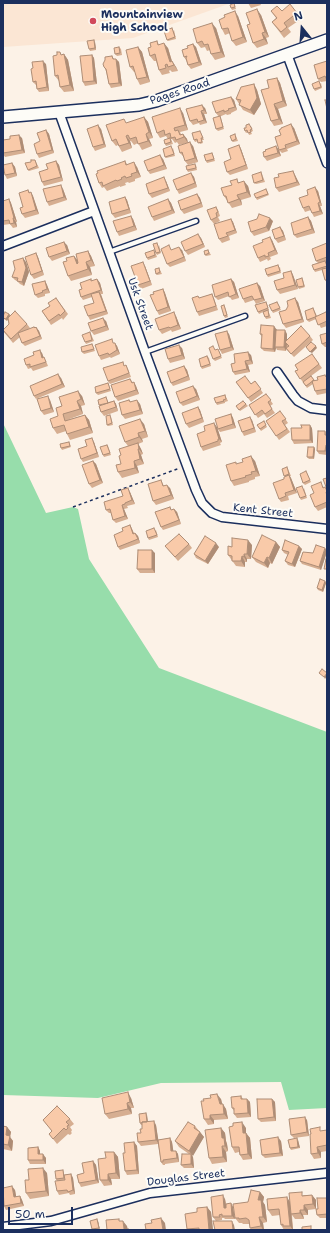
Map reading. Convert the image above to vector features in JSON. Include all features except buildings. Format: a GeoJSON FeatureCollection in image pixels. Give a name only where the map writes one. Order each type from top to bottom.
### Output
{"type":"FeatureCollection","features":[{"type":"Feature","properties":{"kind":"street","name":"Pages Road"},"geometry":{"type":"LineString","coordinates":[[3,117],[139,105],[156,101],[327,40]]}},
{"type":"Feature","properties":{"kind":"street"},"geometry":{"type":"LineString","coordinates":[[287,54],[327,163]]}},
{"type":"Feature","properties":{"kind":"street","name":"Usk Street"},"geometry":{"type":"LineString","coordinates":[[59,112],[145,352],[187,466],[202,502]]}},
{"type":"Feature","properties":{"kind":"street"},"geometry":{"type":"LineString","coordinates":[[3,246],[94,211]]}},
{"type":"Feature","properties":{"kind":"street"},"geometry":{"type":"LineString","coordinates":[[277,372],[298,401],[311,408],[327,410]]}},
{"type":"Feature","properties":{"kind":"street","name":"Kent Street"},"geometry":{"type":"LineString","coordinates":[[202,502],[208,510],[222,517],[327,529]]}},
{"type":"Feature","properties":{"kind":"street","name":"Douglas Street"},"geometry":{"type":"LineString","coordinates":[[3,1227],[50,1221],[150,1193],[327,1173]]}},
{"type":"Feature","properties":{"kind":"street"},"geometry":{"type":"LineString","coordinates":[[44,1230],[50,1221]]}},
{"type":"Feature","properties":{"kind":"lane"},"geometry":{"type":"LineString","coordinates":[[109,252],[196,221]]}},
{"type":"Feature","properties":{"kind":"lane"},"geometry":{"type":"LineString","coordinates":[[145,352],[245,316]]}},
{"type":"Feature","properties":{"kind":"path"},"geometry":{"type":"LineString","coordinates":[[72,507],[187,466]]}},
{"type":"Feature","properties":{"kind":"shaded area","name":"Mountainview High School"},"geometry":{"type":"Polygon","coordinates":[[[3,3],[231,3],[133,38],[3,47],[3,3]]]}},
{"type":"Feature","properties":{"kind":"green space"},"geometry":{"type":"Polygon","coordinates":[[[3,423],[46,513],[73,507],[78,509],[89,559],[159,668],[327,732],[327,1108],[289,1110],[281,1082],[161,1083],[98,1098],[3,1095],[3,423]]]}},
{"type":"Feature","properties":{"kind":"place","name":"Mountainview High School"},"geometry":{"type":"Point","coordinates":[93,21]}}]}
